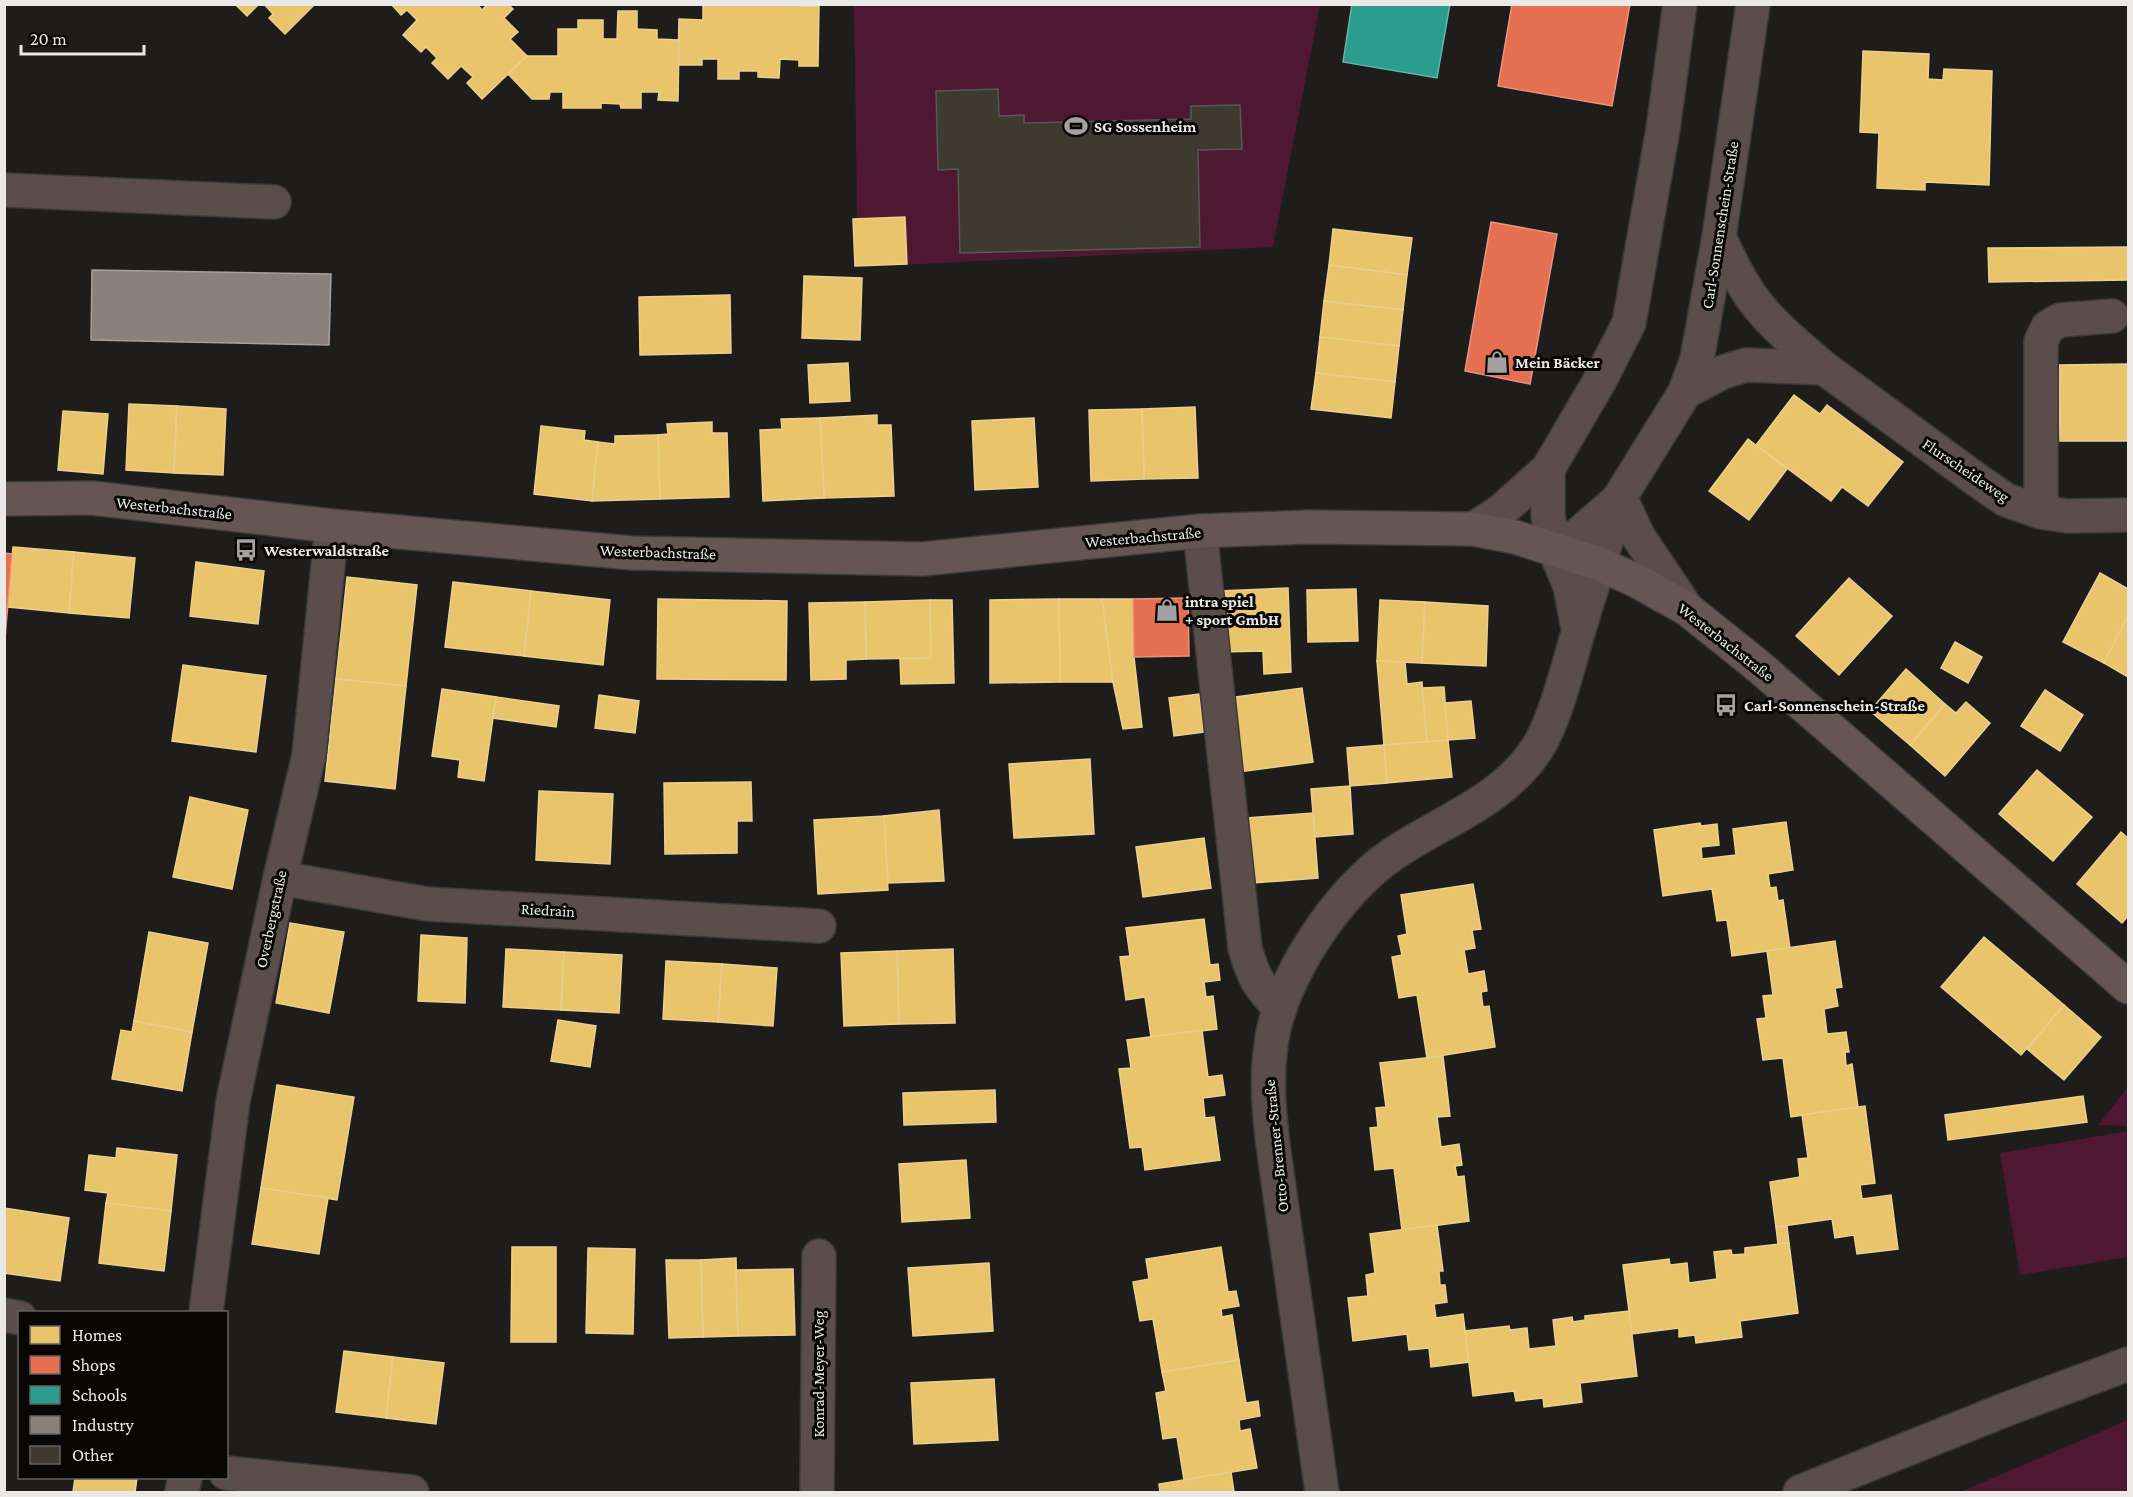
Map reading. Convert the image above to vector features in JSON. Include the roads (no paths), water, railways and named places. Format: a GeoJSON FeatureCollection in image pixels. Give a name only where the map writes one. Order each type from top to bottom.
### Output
{"type":"FeatureCollection","features":[{"type":"Feature","properties":{"kind":"main road","name":"Westerbachstraße"},"geometry":{"type":"LineString","coordinates":[[4,499],[92,498],[332,526],[633,553],[922,559],[1200,531],[1309,527],[1473,529],[1515,537],[1599,564],[1637,581],[1687,609],[1766,673],[2128,987]]}},
{"type":"Feature","properties":{"kind":"street"},"geometry":{"type":"LineString","coordinates":[[1473,529],[1500,512],[1548,469],[1599,382],[1629,323],[1663,129],[1680,4]]}},
{"type":"Feature","properties":{"kind":"street","name":"Carl-Sonnenschein-Straße"},"geometry":{"type":"LineString","coordinates":[[1599,564],[1620,497],[1685,392],[1697,359],[1719,237],[1753,4]]}},
{"type":"Feature","properties":{"kind":"street"},"geometry":{"type":"LineString","coordinates":[[4,190],[274,202]]}},
{"type":"Feature","properties":{"kind":"street","name":"Flurscheideweg"},"geometry":{"type":"LineString","coordinates":[[1719,237],[1745,288],[1766,315],[1824,368],[2006,500],[2041,512],[2067,516],[2128,515]]}},
{"type":"Feature","properties":{"kind":"street"},"geometry":{"type":"LineString","coordinates":[[2041,512],[2041,341],[2048,327],[2060,320],[2112,316]]}},
{"type":"Feature","properties":{"kind":"street"},"geometry":{"type":"LineString","coordinates":[[1685,392],[1723,372],[1746,365],[1824,368]]}},
{"type":"Feature","properties":{"kind":"street"},"geometry":{"type":"LineString","coordinates":[[1548,469],[1548,516],[1554,548]]}},
{"type":"Feature","properties":{"kind":"street"},"geometry":{"type":"LineString","coordinates":[[1620,497],[1638,536],[1687,609]]}},
{"type":"Feature","properties":{"kind":"street","name":"Carl-Sonnenschein-Straße"},"geometry":{"type":"LineString","coordinates":[[1554,548],[1578,535],[1620,497]]}},
{"type":"Feature","properties":{"kind":"street","name":"Overbergstraße"},"geometry":{"type":"LineString","coordinates":[[206,1311],[233,1101],[280,878],[309,755],[332,526]]}},
{"type":"Feature","properties":{"kind":"street"},"geometry":{"type":"LineString","coordinates":[[1200,531],[1245,948],[1259,986],[1280,1008]]}},
{"type":"Feature","properties":{"kind":"street","name":"Otto-Brenner-Straße"},"geometry":{"type":"LineString","coordinates":[[1554,548],[1570,586],[1578,632]]}},
{"type":"Feature","properties":{"kind":"street","name":"Otto-Brenner-Straße"},"geometry":{"type":"LineString","coordinates":[[1322,1492],[1273,1145],[1268,1093],[1271,1044],[1280,1008],[1291,980],[1311,944],[1335,910],[1363,879],[1392,855],[1478,806],[1522,768],[1539,747],[1549,723],[1599,564]]}},
{"type":"Feature","properties":{"kind":"street","name":"Riedrain"},"geometry":{"type":"LineString","coordinates":[[280,878],[427,904],[819,926]]}},
{"type":"Feature","properties":{"kind":"street","name":"Konrad-Meyer-Weg"},"geometry":{"type":"LineString","coordinates":[[817,1492],[819,1256]]}},
{"type":"Feature","properties":{"kind":"street"},"geometry":{"type":"LineString","coordinates":[[1800,1492],[2007,1409],[2128,1364]]}},
{"type":"Feature","properties":{"kind":"street"},"geometry":{"type":"LineString","coordinates":[[228,1473],[412,1492]]}},
{"type":"Feature","properties":{"kind":"place","name":"SG Sossenheim"},"geometry":{"type":"Point","coordinates":[1076,126]}},
{"type":"Feature","properties":{"kind":"place","name":"Mein Bäcker"},"geometry":{"type":"Point","coordinates":[1497,362]}},
{"type":"Feature","properties":{"kind":"place","name":"Westerwaldstraße"},"geometry":{"type":"Point","coordinates":[246,550]}},
{"type":"Feature","properties":{"kind":"place","name":"intra spiel + sport GmbH"},"geometry":{"type":"Point","coordinates":[1167,610]}},
{"type":"Feature","properties":{"kind":"place","name":"Carl-Sonnenschein-Straße"},"geometry":{"type":"Point","coordinates":[1726,705]}}]}
